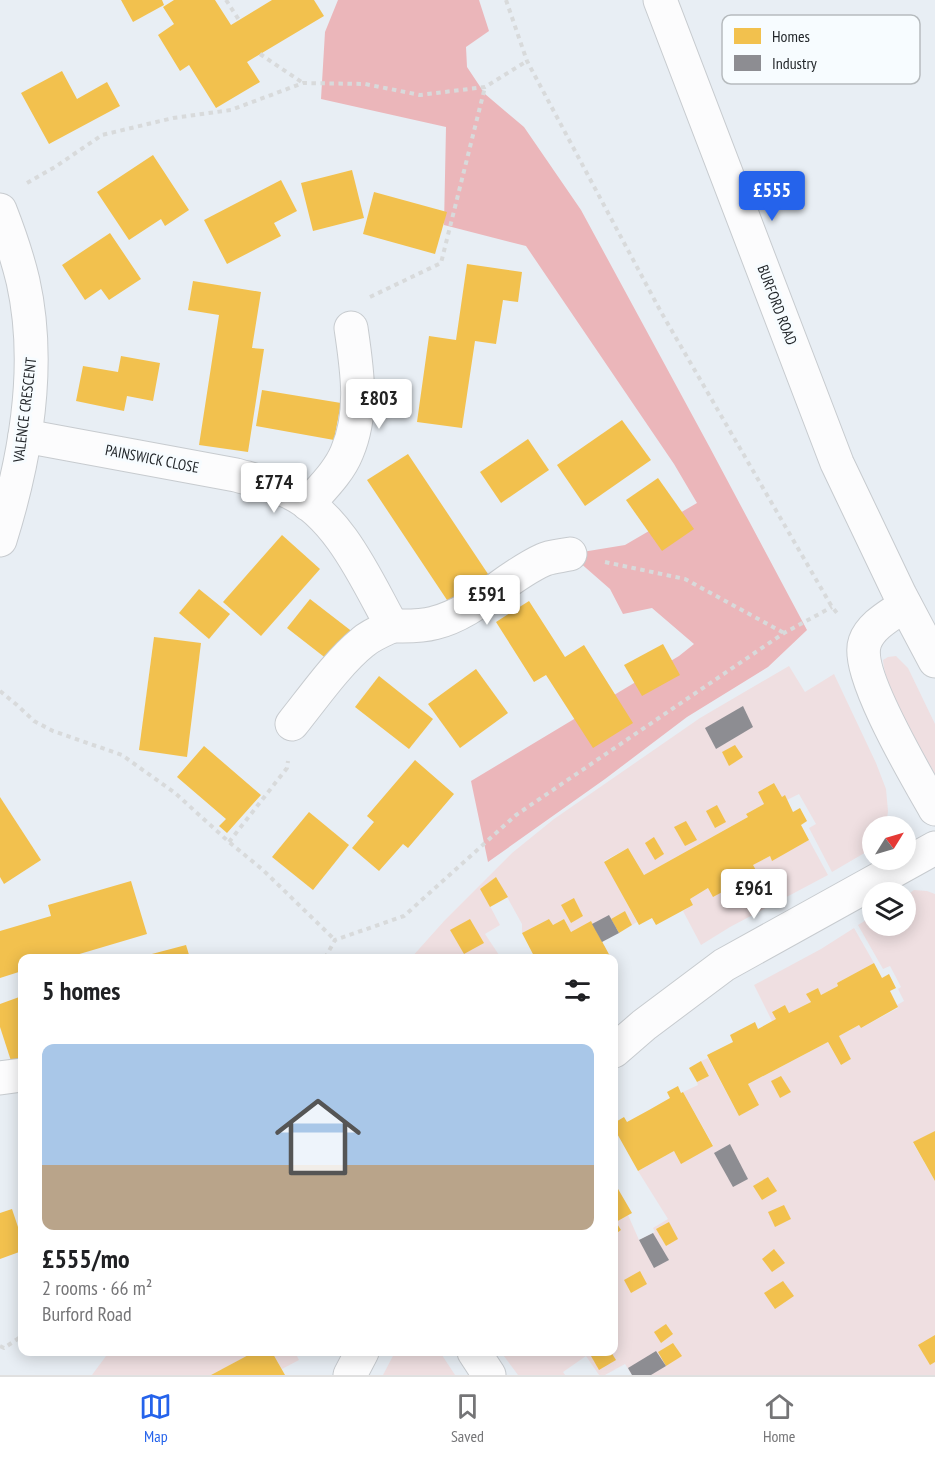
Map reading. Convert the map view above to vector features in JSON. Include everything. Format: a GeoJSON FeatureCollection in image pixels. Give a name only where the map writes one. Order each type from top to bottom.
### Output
{"type":"FeatureCollection","features":[{"type":"Feature","properties":{"kind":"street","name":"BURFORD ROAD"},"geometry":{"type":"LineString","coordinates":[[660,0],[837,463],[905,605],[935,661]]}},
{"type":"Feature","properties":{"kind":"street","name":"VALENCE CRESCENT"},"geometry":{"type":"LineString","coordinates":[[0,210],[23,280],[32,354],[25,436],[10,508],[0,540]]}},
{"type":"Feature","properties":{"kind":"street"},"geometry":{"type":"LineString","coordinates":[[308,504],[338,469],[347,453],[352,436],[357,412],[358,387],[351,328]]}},
{"type":"Feature","properties":{"kind":"street","name":"PAINSWICK CLOSE"},"geometry":{"type":"LineString","coordinates":[[25,436],[236,475],[291,493],[325,518],[339,536],[392,626]]}},
{"type":"Feature","properties":{"kind":"street"},"geometry":{"type":"LineString","coordinates":[[291,724],[345,659],[375,633],[392,626],[433,624],[448,618],[464,610],[530,566],[546,558],[570,554]]}},
{"type":"Feature","properties":{"kind":"street"},"geometry":{"type":"LineString","coordinates":[[905,605],[880,622],[870,633],[865,642],[865,657],[868,677],[877,700],[935,809]]}},
{"type":"Feature","properties":{"kind":"street"},"geometry":{"type":"LineString","coordinates":[[618,1048],[724,965],[935,848]]}},
{"type":"Feature","properties":{"kind":"street"},"geometry":{"type":"LineString","coordinates":[[0,1078],[18,1076]]}},
{"type":"Feature","properties":{"kind":"street"},"geometry":{"type":"LineString","coordinates":[[350,1375],[360,1356]]}},
{"type":"Feature","properties":{"kind":"street"},"geometry":{"type":"LineString","coordinates":[[477,1356],[489,1375]]}},
{"type":"Feature","properties":{"kind":"path"},"geometry":{"type":"LineString","coordinates":[[226,0],[239,20]]}},
{"type":"Feature","properties":{"kind":"path"},"geometry":{"type":"LineString","coordinates":[[506,0],[527,61],[661,312],[832,607],[865,642]]}},
{"type":"Feature","properties":{"kind":"path"},"geometry":{"type":"LineString","coordinates":[[260,54],[303,83]]}},
{"type":"Feature","properties":{"kind":"path"},"geometry":{"type":"LineString","coordinates":[[26,184],[102,135],[173,118],[231,110],[303,83],[365,84],[420,95],[485,87],[527,61]]}},
{"type":"Feature","properties":{"kind":"path"},"geometry":{"type":"LineString","coordinates":[[351,328],[371,297],[441,263],[485,87]]}},
{"type":"Feature","properties":{"kind":"path"},"geometry":{"type":"LineString","coordinates":[[570,554],[685,579],[784,633]]}},
{"type":"Feature","properties":{"kind":"path"},"geometry":{"type":"LineString","coordinates":[[327,954],[335,940],[404,916],[516,816],[784,633],[832,607]]}},
{"type":"Feature","properties":{"kind":"path"},"geometry":{"type":"LineString","coordinates":[[0,691],[34,721],[53,731],[122,755],[175,793],[263,870],[335,940]]}},
{"type":"Feature","properties":{"kind":"path"},"geometry":{"type":"LineString","coordinates":[[229,842],[287,768],[291,724]]}},
{"type":"Feature","properties":{"kind":"path"},"geometry":{"type":"LineString","coordinates":[[0,1346],[4,1348],[18,1339]]}},
{"type":"Feature","properties":{"kind":"shaded area"},"geometry":{"type":"Polygon","coordinates":[[[338,0],[479,0],[489,31],[466,47],[467,67],[485,94],[524,127],[581,210],[807,630],[768,667],[687,717],[605,779],[488,862],[471,781],[679,656],[694,644],[652,608],[623,614],[610,589],[570,554],[625,545],[697,503],[674,464],[526,246],[444,225],[446,127],[321,99],[325,32],[338,0]]]}},
{"type":"Feature","properties":{"kind":"shaded area"},"geometry":{"type":"Polygon","coordinates":[[[896,656],[908,668],[935,724],[935,774],[896,702],[885,673],[883,660],[896,656]]]}},
{"type":"Feature","properties":{"kind":"shaded area"},"geometry":{"type":"Polygon","coordinates":[[[789,666],[805,692],[834,674],[876,763],[886,789],[888,811],[887,816],[862,816],[862,854],[832,872],[809,828],[816,824],[799,794],[787,800],[785,796],[782,797],[774,783],[758,792],[764,804],[746,814],[748,817],[644,875],[628,848],[604,861],[637,922],[632,925],[625,911],[611,919],[571,932],[564,919],[553,925],[549,919],[522,933],[522,924],[496,877],[481,889],[500,925],[485,934],[498,954],[415,954],[512,853],[554,819],[700,718],[789,666]]]}},
{"type":"Feature","properties":{"kind":"shaded area"},"geometry":{"type":"Polygon","coordinates":[[[809,840],[828,875],[701,945],[683,911],[693,905],[690,899],[708,888],[725,890],[721,882],[739,872],[744,880],[756,872],[753,865],[770,856],[772,860],[809,840]]]}},
{"type":"Feature","properties":{"kind":"shaded area"},"geometry":{"type":"Polygon","coordinates":[[[916,890],[935,894],[935,1131],[913,1143],[935,1181],[935,1375],[632,1375],[625,1364],[605,1375],[599,1375],[586,1356],[618,1356],[618,1232],[621,1230],[618,1221],[628,1215],[639,1240],[655,1232],[653,1228],[668,1219],[638,1171],[674,1151],[681,1163],[713,1145],[683,1092],[698,1085],[697,1082],[709,1076],[701,1061],[708,1058],[739,1116],[758,1105],[748,1084],[828,1042],[841,1065],[851,1059],[839,1036],[859,1025],[861,1028],[898,1008],[897,1005],[904,1001],[898,989],[901,987],[890,966],[883,969],[864,936],[916,936],[916,890]]]}},
{"type":"Feature","properties":{"kind":"shaded area"},"geometry":{"type":"Polygon","coordinates":[[[854,928],[874,963],[837,983],[838,986],[821,995],[818,988],[807,994],[811,1002],[789,1013],[785,1005],[773,1011],[776,1019],[772,1021],[754,985],[821,949],[854,928]]]}},
{"type":"Feature","properties":{"kind":"shaded area"},"geometry":{"type":"Polygon","coordinates":[[[106,1356],[247,1356],[211,1375],[92,1375],[106,1356]]]}},
{"type":"Feature","properties":{"kind":"shaded area"},"geometry":{"type":"Polygon","coordinates":[[[274,1356],[297,1356],[299,1360],[282,1369],[274,1356]]]}},
{"type":"Feature","properties":{"kind":"shaded area"},"geometry":{"type":"Polygon","coordinates":[[[393,1356],[443,1356],[455,1375],[383,1375],[393,1356]]]}},
{"type":"Feature","properties":{"kind":"shaded area"},"geometry":{"type":"Polygon","coordinates":[[[504,1356],[586,1356],[563,1372],[565,1375],[518,1375],[504,1356]]]}},
{"type":"Feature","properties":{"kind":"building: Homes"},"geometry":{"type":"Polygon","coordinates":[[[121,0],[162,0],[164,5],[133,22],[121,0]]]}},
{"type":"Feature","properties":{"kind":"building: Homes"},"geometry":{"type":"Polygon","coordinates":[[[174,0],[215,0],[231,25],[272,0],[314,0],[324,16],[247,62],[260,82],[216,108],[189,65],[180,71],[158,35],[174,24],[163,7],[174,0]]]}},
{"type":"Feature","properties":{"kind":"building: Homes"},"geometry":{"type":"Polygon","coordinates":[[[62,71],[77,99],[107,82],[120,106],[49,144],[21,93],[62,71]]]}},
{"type":"Feature","properties":{"kind":"building: Homes"},"geometry":{"type":"Polygon","coordinates":[[[153,155],[189,210],[165,226],[161,219],[129,240],[97,192],[153,155]]]}},
{"type":"Feature","properties":{"kind":"building: Homes"},"geometry":{"type":"Polygon","coordinates":[[[352,170],[364,218],[313,231],[301,183],[352,170]]]}},
{"type":"Feature","properties":{"kind":"building: Homes"},"geometry":{"type":"Polygon","coordinates":[[[281,180],[297,211],[274,223],[281,236],[227,264],[204,220],[281,180]]]}},
{"type":"Feature","properties":{"kind":"building: Homes"},"geometry":{"type":"Polygon","coordinates":[[[374,192],[447,212],[435,254],[363,234],[374,192]]]}},
{"type":"Feature","properties":{"kind":"building: Homes"},"geometry":{"type":"Polygon","coordinates":[[[110,233],[141,279],[109,300],[101,289],[85,300],[62,265],[110,233]]]}},
{"type":"Feature","properties":{"kind":"building: Homes"},"geometry":{"type":"Polygon","coordinates":[[[467,264],[522,272],[518,302],[503,300],[496,344],[475,341],[462,428],[417,422],[429,336],[456,340],[467,264]]]}},
{"type":"Feature","properties":{"kind":"building: Homes"},"geometry":{"type":"Polygon","coordinates":[[[193,281],[261,292],[252,348],[264,349],[248,452],[199,445],[219,315],[188,310],[193,281]]]}},
{"type":"Feature","properties":{"kind":"building: Homes"},"geometry":{"type":"Polygon","coordinates":[[[121,356],[160,363],[153,401],[127,396],[124,411],[76,401],[83,366],[118,372],[121,356]]]}},
{"type":"Feature","properties":{"kind":"building: Homes"},"geometry":{"type":"Polygon","coordinates":[[[262,390],[341,403],[334,440],[256,426],[262,390]]]}},
{"type":"Feature","properties":{"kind":"building: Homes"},"geometry":{"type":"Polygon","coordinates":[[[622,420],[651,460],[585,506],[557,465],[622,420]]]}},
{"type":"Feature","properties":{"kind":"building: Homes"},"geometry":{"type":"Polygon","coordinates":[[[528,439],[549,470],[501,503],[480,472],[528,439]]]}},
{"type":"Feature","properties":{"kind":"building: Homes"},"geometry":{"type":"Polygon","coordinates":[[[408,454],[492,580],[451,606],[367,480],[408,454]]]}},
{"type":"Feature","properties":{"kind":"building: Homes"},"geometry":{"type":"Polygon","coordinates":[[[658,478],[694,529],[662,551],[626,500],[658,478]]]}},
{"type":"Feature","properties":{"kind":"building: Homes"},"geometry":{"type":"Polygon","coordinates":[[[282,535],[320,569],[261,636],[223,602],[282,535]]]}},
{"type":"Feature","properties":{"kind":"building: Homes"},"geometry":{"type":"Polygon","coordinates":[[[199,589],[230,614],[209,639],[179,613],[199,589]]]}},
{"type":"Feature","properties":{"kind":"building: Homes"},"geometry":{"type":"Polygon","coordinates":[[[310,599],[354,633],[332,663],[287,628],[310,599]]]}},
{"type":"Feature","properties":{"kind":"building: Homes"},"geometry":{"type":"Polygon","coordinates":[[[529,601],[565,657],[584,645],[633,723],[593,748],[546,675],[534,682],[496,622],[529,601]]]}},
{"type":"Feature","properties":{"kind":"building: Homes"},"geometry":{"type":"Polygon","coordinates":[[[154,637],[201,643],[187,757],[139,750],[154,637]]]}},
{"type":"Feature","properties":{"kind":"building: Homes"},"geometry":{"type":"Polygon","coordinates":[[[663,644],[680,675],[642,696],[624,665],[663,644]]]}},
{"type":"Feature","properties":{"kind":"building: Homes"},"geometry":{"type":"Polygon","coordinates":[[[476,669],[508,713],[460,748],[428,704],[476,669]]]}},
{"type":"Feature","properties":{"kind":"building: Homes"},"geometry":{"type":"Polygon","coordinates":[[[379,676],[433,719],[409,749],[355,707],[379,676]]]}},
{"type":"Feature","properties":{"kind":"building: Homes"},"geometry":{"type":"Polygon","coordinates":[[[735,745],[743,757],[729,766],[722,752],[735,745]]]}},
{"type":"Feature","properties":{"kind":"building: Homes"},"geometry":{"type":"Polygon","coordinates":[[[204,746],[261,795],[227,833],[219,826],[226,819],[177,777],[204,746]]]}},
{"type":"Feature","properties":{"kind":"building: Homes"},"geometry":{"type":"Polygon","coordinates":[[[415,760],[454,794],[408,848],[403,844],[379,871],[352,848],[374,822],[367,816],[415,760]]]}},
{"type":"Feature","properties":{"kind":"building: Homes"},"geometry":{"type":"Polygon","coordinates":[[[774,783],[782,797],[785,795],[793,812],[800,808],[807,821],[801,825],[809,840],[772,861],[770,856],[753,865],[757,872],[743,880],[739,872],[721,882],[726,890],[713,897],[708,888],[690,899],[693,905],[656,925],[652,918],[639,925],[604,862],[628,848],[644,875],[748,817],[746,814],[764,804],[758,792],[774,783]]]}},
{"type":"Feature","properties":{"kind":"building: Homes"},"geometry":{"type":"Polygon","coordinates":[[[0,797],[41,860],[4,884],[0,877],[0,797]]]}},
{"type":"Feature","properties":{"kind":"building: Homes"},"geometry":{"type":"Polygon","coordinates":[[[717,805],[726,822],[715,828],[706,811],[717,805]]]}},
{"type":"Feature","properties":{"kind":"building: Homes"},"geometry":{"type":"Polygon","coordinates":[[[309,812],[349,845],[313,890],[272,857],[309,812]]]}},
{"type":"Feature","properties":{"kind":"building: Homes"},"geometry":{"type":"Polygon","coordinates":[[[686,821],[697,840],[685,846],[674,827],[686,821]]]}},
{"type":"Feature","properties":{"kind":"building: Homes"},"geometry":{"type":"Polygon","coordinates":[[[654,837],[664,854],[655,860],[645,843],[654,837]]]}},
{"type":"Feature","properties":{"kind":"building: Homes"},"geometry":{"type":"Polygon","coordinates":[[[496,877],[508,897],[490,907],[480,889],[496,877]]]}},
{"type":"Feature","properties":{"kind":"building: Homes"},"geometry":{"type":"Polygon","coordinates":[[[131,881],[147,934],[80,954],[18,954],[18,972],[0,978],[0,931],[51,916],[48,905],[131,881]]]}},
{"type":"Feature","properties":{"kind":"building: Homes"},"geometry":{"type":"Polygon","coordinates":[[[574,898],[583,916],[571,923],[561,905],[574,898]]]}},
{"type":"Feature","properties":{"kind":"building: Homes"},"geometry":{"type":"Polygon","coordinates":[[[625,911],[632,925],[619,933],[611,919],[625,911]]]}},
{"type":"Feature","properties":{"kind":"building: Homes"},"geometry":{"type":"Polygon","coordinates":[[[470,919],[484,943],[464,954],[450,930],[470,919]]]}},
{"type":"Feature","properties":{"kind":"building: Homes"},"geometry":{"type":"Polygon","coordinates":[[[549,919],[553,925],[564,919],[571,932],[591,921],[609,954],[533,954],[522,933],[549,919]]]}},
{"type":"Feature","properties":{"kind":"building: Homes"},"geometry":{"type":"Polygon","coordinates":[[[186,945],[189,954],[152,954],[186,945]]]}},
{"type":"Feature","properties":{"kind":"building: Homes"},"geometry":{"type":"Polygon","coordinates":[[[874,963],[882,978],[889,974],[896,988],[890,991],[898,1007],[861,1028],[859,1025],[839,1036],[851,1059],[841,1065],[828,1042],[748,1084],[759,1105],[739,1116],[707,1055],[733,1042],[730,1035],[755,1022],[758,1029],[776,1019],[772,1012],[785,1005],[789,1013],[811,1002],[806,994],[818,988],[821,995],[838,986],[837,983],[874,963]]]}},
{"type":"Feature","properties":{"kind":"building: Homes"},"geometry":{"type":"Polygon","coordinates":[[[18,997],[18,1065],[13,1067],[0,1027],[0,1004],[18,997]]]}},
{"type":"Feature","properties":{"kind":"building: Homes"},"geometry":{"type":"Polygon","coordinates":[[[701,1061],[709,1076],[697,1082],[689,1068],[701,1061]]]}},
{"type":"Feature","properties":{"kind":"building: Homes"},"geometry":{"type":"Polygon","coordinates":[[[781,1076],[791,1092],[780,1098],[771,1081],[781,1076]]]}},
{"type":"Feature","properties":{"kind":"building: Homes"},"geometry":{"type":"Polygon","coordinates":[[[678,1086],[713,1146],[681,1164],[674,1151],[638,1171],[618,1135],[618,1121],[624,1117],[627,1122],[670,1098],[667,1092],[678,1086]]]}},
{"type":"Feature","properties":{"kind":"building: Homes"},"geometry":{"type":"Polygon","coordinates":[[[935,1131],[935,1181],[913,1142],[935,1131]]]}},
{"type":"Feature","properties":{"kind":"building: Homes"},"geometry":{"type":"Polygon","coordinates":[[[768,1177],[777,1191],[762,1200],[753,1186],[768,1177]]]}},
{"type":"Feature","properties":{"kind":"building: Homes"},"geometry":{"type":"Polygon","coordinates":[[[618,1189],[632,1213],[618,1221],[618,1189]]]}},
{"type":"Feature","properties":{"kind":"building: Homes"},"geometry":{"type":"Polygon","coordinates":[[[784,1205],[791,1219],[775,1227],[768,1212],[784,1205]]]}},
{"type":"Feature","properties":{"kind":"building: Homes"},"geometry":{"type":"Polygon","coordinates":[[[12,1209],[18,1227],[18,1252],[0,1259],[0,1213],[12,1209]]]}},
{"type":"Feature","properties":{"kind":"building: Homes"},"geometry":{"type":"Polygon","coordinates":[[[669,1222],[678,1239],[666,1246],[656,1229],[669,1222]]]}},
{"type":"Feature","properties":{"kind":"building: Homes"},"geometry":{"type":"Polygon","coordinates":[[[774,1249],[785,1263],[772,1272],[762,1259],[774,1249]]]}},
{"type":"Feature","properties":{"kind":"building: Homes"},"geometry":{"type":"Polygon","coordinates":[[[640,1271],[647,1284],[631,1293],[624,1280],[640,1271]]]}},
{"type":"Feature","properties":{"kind":"building: Homes"},"geometry":{"type":"Polygon","coordinates":[[[783,1281],[794,1296],[775,1309],[764,1293],[783,1281]]]}},
{"type":"Feature","properties":{"kind":"building: Homes"},"geometry":{"type":"Polygon","coordinates":[[[666,1324],[673,1334],[661,1343],[654,1332],[666,1324]]]}},
{"type":"Feature","properties":{"kind":"building: Homes"},"geometry":{"type":"Polygon","coordinates":[[[935,1335],[935,1362],[930,1365],[918,1345],[935,1335]]]}},
{"type":"Feature","properties":{"kind":"building: Homes"},"geometry":{"type":"Polygon","coordinates":[[[673,1343],[682,1356],[666,1366],[658,1352],[673,1343]]]}},
{"type":"Feature","properties":{"kind":"building: Homes"},"geometry":{"type":"Polygon","coordinates":[[[247,1356],[274,1356],[285,1375],[211,1375],[247,1356]]]}},
{"type":"Feature","properties":{"kind":"building: Homes"},"geometry":{"type":"Polygon","coordinates":[[[591,1356],[614,1356],[616,1360],[599,1370],[591,1356]]]}},
{"type":"Feature","properties":{"kind":"building: Industry"},"geometry":{"type":"Polygon","coordinates":[[[743,706],[753,727],[716,749],[705,728],[743,706]]]}},
{"type":"Feature","properties":{"kind":"building: Industry"},"geometry":{"type":"Polygon","coordinates":[[[609,915],[619,933],[602,942],[592,924],[609,915]]]}},
{"type":"Feature","properties":{"kind":"building: Industry"},"geometry":{"type":"Polygon","coordinates":[[[730,1144],[748,1179],[733,1187],[714,1153],[730,1144]]]}},
{"type":"Feature","properties":{"kind":"building: Industry"},"geometry":{"type":"Polygon","coordinates":[[[653,1233],[669,1260],[654,1268],[639,1240],[653,1233]]]}},
{"type":"Feature","properties":{"kind":"building: Industry"},"geometry":{"type":"Polygon","coordinates":[[[656,1351],[666,1366],[651,1375],[632,1375],[628,1368],[656,1351]]]}}]}
